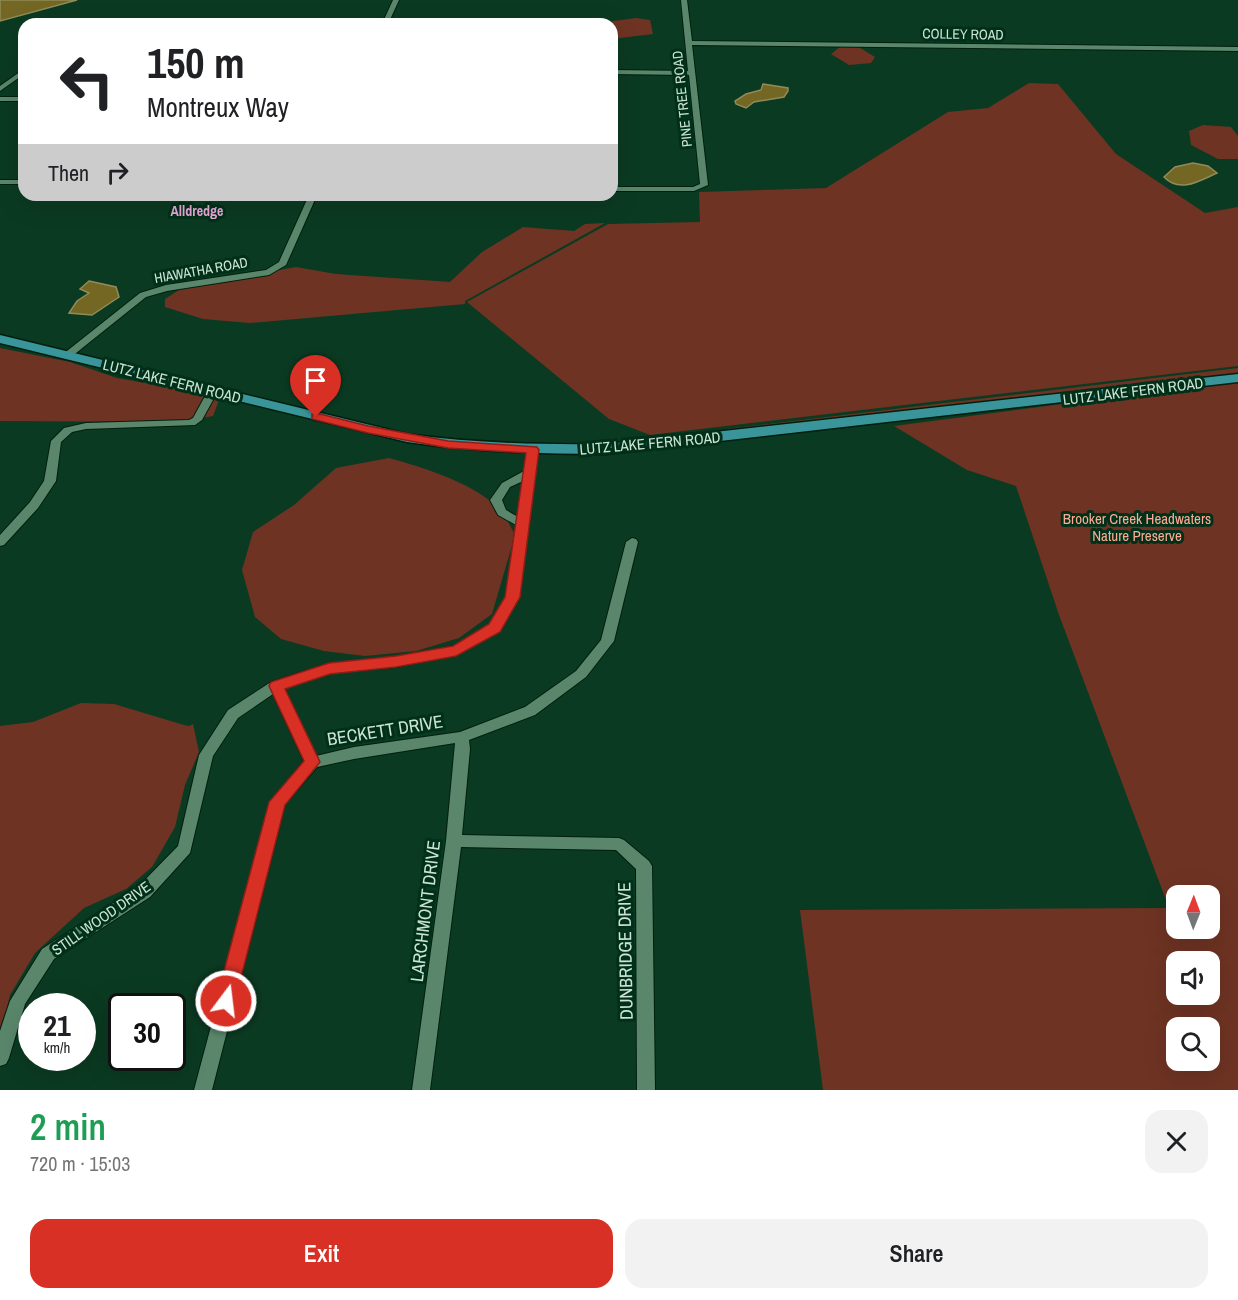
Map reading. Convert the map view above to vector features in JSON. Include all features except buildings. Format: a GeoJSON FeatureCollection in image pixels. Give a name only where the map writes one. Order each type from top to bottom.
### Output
{"type":"FeatureCollection","features":[{"type":"Feature","properties":{"kind":"main road","name":"LUTZ LAKE FERN ROAD"},"geometry":{"type":"LineString","coordinates":[[0,339],[407,438],[448,444],[533,450],[606,449],[1238,378]]}},
{"type":"Feature","properties":{"kind":"street"},"geometry":{"type":"LineString","coordinates":[[388,18],[396,0]]}},
{"type":"Feature","properties":{"kind":"street","name":"PINE TREE ROAD"},"geometry":{"type":"LineString","coordinates":[[618,189],[694,189],[704,185],[684,0]]}},
{"type":"Feature","properties":{"kind":"street","name":"COLLEY ROAD"},"geometry":{"type":"LineString","coordinates":[[688,43],[1238,49]]}},
{"type":"Feature","properties":{"kind":"street"},"geometry":{"type":"LineString","coordinates":[[618,72],[691,73]]}},
{"type":"Feature","properties":{"kind":"street"},"geometry":{"type":"LineString","coordinates":[[0,88],[18,75]]}},
{"type":"Feature","properties":{"kind":"street"},"geometry":{"type":"LineString","coordinates":[[0,99],[18,99]]}},
{"type":"Feature","properties":{"kind":"street"},"geometry":{"type":"LineString","coordinates":[[0,182],[18,183]]}},
{"type":"Feature","properties":{"kind":"street","name":"HIAWATHA ROAD"},"geometry":{"type":"LineString","coordinates":[[67,355],[143,295],[166,288],[269,272],[283,263],[311,201]]}},
{"type":"Feature","properties":{"kind":"street"},"geometry":{"type":"LineString","coordinates":[[0,542],[34,505],[50,481],[56,441],[62,435],[76,427],[86,426],[191,423],[198,420],[213,391]]}},
{"type":"Feature","properties":{"kind":"street","name":"STILL WOOD DRIVE"},"geometry":{"type":"LineString","coordinates":[[0,1058],[18,1001],[48,954],[144,892],[184,849],[206,755],[233,714],[276,686],[329,668],[396,662],[456,650],[495,628],[512,597],[533,450]]}},
{"type":"Feature","properties":{"kind":"street"},"geometry":{"type":"LineString","coordinates":[[522,524],[499,511],[496,500],[506,485],[530,473]]}},
{"type":"Feature","properties":{"kind":"street","name":"BECKETT DRIVE"},"geometry":{"type":"LineString","coordinates":[[203,1090],[278,802],[312,762],[354,753],[461,738],[530,711],[581,674],[607,641],[632,542]]}},
{"type":"Feature","properties":{"kind":"street"},"geometry":{"type":"LineString","coordinates":[[276,686],[312,762]]}},
{"type":"Feature","properties":{"kind":"street","name":"LARCHMONT DRIVE"},"geometry":{"type":"LineString","coordinates":[[421,1090],[454,841],[463,749],[461,738]]}},
{"type":"Feature","properties":{"kind":"street","name":"DUNBRIDGE DRIVE"},"geometry":{"type":"LineString","coordinates":[[454,841],[619,844],[644,866],[646,1090]]}},
{"type":"Feature","properties":{"kind":"green space"},"geometry":{"type":"Polygon","coordinates":[[[636,18],[650,20],[653,34],[618,38],[618,20],[636,18]]]}},
{"type":"Feature","properties":{"kind":"green space"},"geometry":{"type":"Polygon","coordinates":[[[857,46],[875,57],[871,63],[849,65],[831,54],[840,47],[857,46]]]}},
{"type":"Feature","properties":{"kind":"green space"},"geometry":{"type":"Polygon","coordinates":[[[1029,83],[1058,84],[1116,154],[1205,213],[1238,207],[1238,366],[650,435],[609,419],[467,302],[608,224],[700,222],[699,192],[826,188],[948,112],[988,108],[1029,83]]]}},
{"type":"Feature","properties":{"kind":"green space"},"geometry":{"type":"Polygon","coordinates":[[[1203,125],[1231,127],[1238,136],[1238,159],[1218,159],[1191,145],[1189,131],[1203,125]]]}},
{"type":"Feature","properties":{"kind":"green space"},"geometry":{"type":"Polygon","coordinates":[[[605,223],[465,301],[465,304],[250,323],[203,319],[165,307],[165,299],[182,288],[296,267],[336,274],[450,282],[482,252],[523,227],[574,231],[585,224],[605,223]]]}},
{"type":"Feature","properties":{"kind":"green space"},"geometry":{"type":"Polygon","coordinates":[[[0,348],[70,362],[117,378],[197,392],[219,400],[213,416],[179,422],[0,421],[0,348]]]}},
{"type":"Feature","properties":{"kind":"green space"},"geometry":{"type":"Polygon","coordinates":[[[1238,368],[1238,376],[727,432],[726,429],[1238,368]]]}},
{"type":"Feature","properties":{"kind":"green space","name":"Brooker Creek Headwaters Nature Preserve"},"geometry":{"type":"Polygon","coordinates":[[[1238,381],[1238,1090],[823,1090],[800,910],[1166,908],[1166,939],[1220,939],[1220,885],[1166,885],[1166,900],[1059,615],[1016,486],[967,470],[894,426],[1238,381]]]}},
{"type":"Feature","properties":{"kind":"green space"},"geometry":{"type":"Polygon","coordinates":[[[389,458],[435,472],[468,487],[495,505],[504,515],[515,535],[492,614],[459,638],[416,651],[365,656],[324,651],[281,639],[255,617],[242,570],[253,532],[294,505],[336,468],[389,458]]]}},
{"type":"Feature","properties":{"kind":"green space"},"geometry":{"type":"Polygon","coordinates":[[[81,703],[114,704],[184,725],[193,724],[199,752],[185,785],[175,827],[152,867],[126,889],[84,908],[35,953],[10,995],[0,1039],[0,726],[33,722],[81,703]]]}},
{"type":"Feature","properties":{"kind":"shaded area"},"geometry":{"type":"Polygon","coordinates":[[[0,0],[77,0],[0,21],[0,0]]]}},
{"type":"Feature","properties":{"kind":"shaded area"},"geometry":{"type":"Polygon","coordinates":[[[763,84],[788,88],[788,91],[784,97],[754,102],[746,108],[736,104],[735,101],[746,94],[761,90],[763,84]]]}},
{"type":"Feature","properties":{"kind":"shaded area"},"geometry":{"type":"Polygon","coordinates":[[[1193,163],[1208,166],[1217,173],[1184,185],[1177,185],[1164,177],[1175,167],[1193,163]]]}},
{"type":"Feature","properties":{"kind":"shaded area"},"geometry":{"type":"Polygon","coordinates":[[[89,281],[116,287],[119,297],[92,315],[69,313],[77,301],[89,293],[80,289],[89,281]]]}},
{"type":"Feature","properties":{"kind":"district","name":"Alldredge"},"geometry":{"type":"Point","coordinates":[197,211]}},
{"type":"Feature","properties":{"kind":"route"},"geometry":{"type":"LineString","coordinates":[[226,1001],[278,802],[312,762],[276,686],[329,668],[396,662],[456,650],[495,628],[512,597],[533,450],[448,444],[407,438],[316,417]]}}]}
